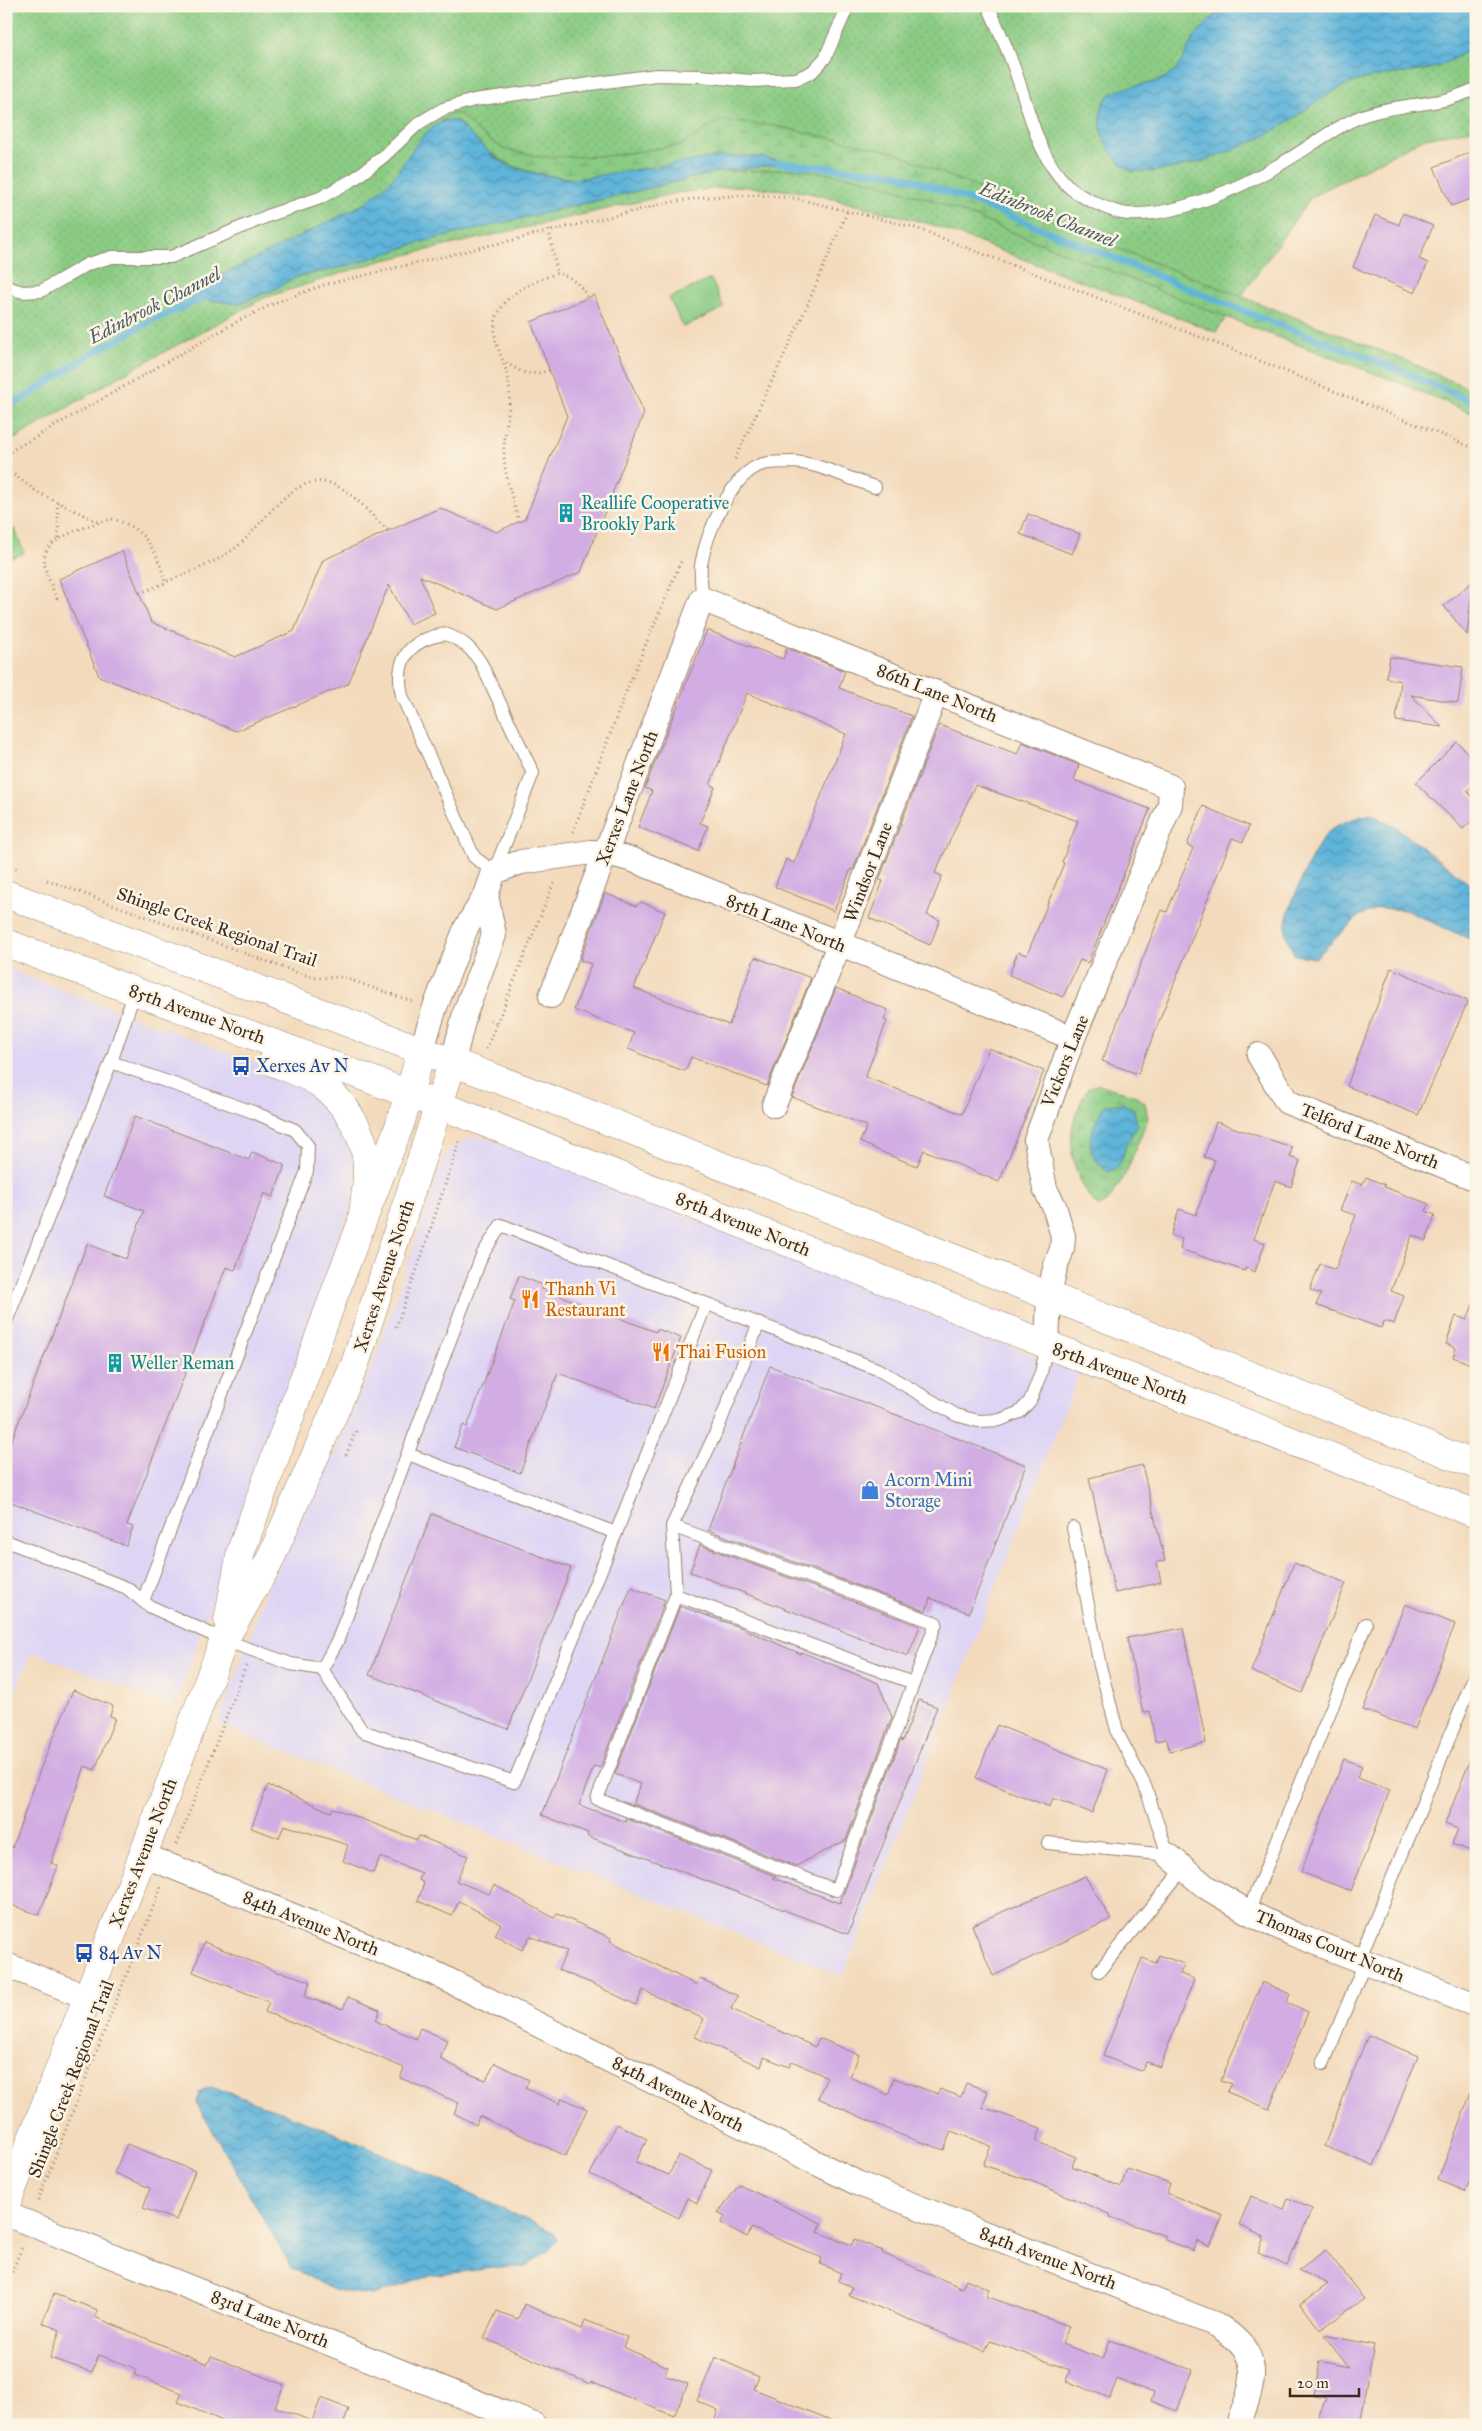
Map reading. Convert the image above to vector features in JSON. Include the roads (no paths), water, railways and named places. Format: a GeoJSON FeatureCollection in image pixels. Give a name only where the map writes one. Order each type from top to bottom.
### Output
{"type":"FeatureCollection","features":[{"type":"Feature","properties":{"kind":"main road"},"geometry":{"type":"LineString","coordinates":[[6,894],[453,1061],[1476,1465]]}},
{"type":"Feature","properties":{"kind":"main road","name":"85th Avenue North"},"geometry":{"type":"LineString","coordinates":[[6,943],[439,1105],[1476,1514]]}},
{"type":"Feature","properties":{"kind":"main road"},"geometry":{"type":"LineString","coordinates":[[135,991],[192,1033],[303,1074],[323,1086],[344,1108],[356,1127],[363,1145],[367,1170],[362,1221]]}},
{"type":"Feature","properties":{"kind":"main road","name":"Xerxes Avenue North"},"geometry":{"type":"LineString","coordinates":[[224,1640],[241,1550],[410,1094],[422,1049]]}},
{"type":"Feature","properties":{"kind":"main road","name":"Xerxes Avenue North"},"geometry":{"type":"LineString","coordinates":[[6,2204],[143,1855],[224,1640],[269,1562],[355,1364],[453,1061]]}},
{"type":"Feature","properties":{"kind":"street","name":"86th Lane North"},"geometry":{"type":"LineString","coordinates":[[702,599],[1171,787]]}},
{"type":"Feature","properties":{"kind":"street","name":"Xerxes Lane North"},"geometry":{"type":"LineString","coordinates":[[551,996],[607,853],[702,599]]}},
{"type":"Feature","properties":{"kind":"street","name":"Windsor Lane"},"geometry":{"type":"LineString","coordinates":[[774,1105],[839,945],[936,693]]}},
{"type":"Feature","properties":{"kind":"street","name":"Vickors Lane"},"geometry":{"type":"LineString","coordinates":[[1047,1344],[1048,1297],[1062,1249],[1063,1236],[1054,1206],[1045,1189],[1035,1148],[1036,1140],[1073,1038],[1170,805],[1171,787]]}},
{"type":"Feature","properties":{"kind":"street","name":"85th Lane North"},"geometry":{"type":"LineString","coordinates":[[494,872],[521,862],[591,852],[607,853],[633,860],[839,945],[1073,1038]]}},
{"type":"Feature","properties":{"kind":"street","name":"Xerxes Avenue North"},"geometry":{"type":"LineString","coordinates":[[422,1049],[435,1007],[466,928],[486,895],[494,872]]}},
{"type":"Feature","properties":{"kind":"street","name":"Xerxes Avenue North"},"geometry":{"type":"LineString","coordinates":[[453,1061],[465,1013],[494,935],[486,895]]}},
{"type":"Feature","properties":{"kind":"street","name":"Telford Lane North"},"geometry":{"type":"LineString","coordinates":[[1259,1055],[1287,1102],[1476,1179]]}},
{"type":"Feature","properties":{"kind":"street","name":"84th Avenue North"},"geometry":{"type":"LineString","coordinates":[[143,1855],[434,1972],[857,2183],[1216,2325],[1234,2336],[1248,2353],[1252,2372],[1251,2391],[1238,2425]]}},
{"type":"Feature","properties":{"kind":"street","name":"Thomas Court North"},"geometry":{"type":"LineString","coordinates":[[1176,1861],[1206,1887],[1248,1912],[1293,1934],[1475,2002]]}},
{"type":"Feature","properties":{"kind":"street"},"geometry":{"type":"LineString","coordinates":[[6,1965],[87,1997]]}},
{"type":"Feature","properties":{"kind":"street","name":"83rd Lane North"},"geometry":{"type":"LineString","coordinates":[[6,2214],[534,2425]]}},
{"type":"Feature","properties":{"kind":"lane"},"geometry":{"type":"LineString","coordinates":[[6,286],[23,292],[41,291],[88,264],[112,257],[171,257],[270,215],[320,198],[354,179],[384,156],[419,123],[443,108],[474,100],[656,75],[700,76],[751,82],[796,79],[812,72],[825,58],[848,6]]}},
{"type":"Feature","properties":{"kind":"lane"},"geometry":{"type":"LineString","coordinates":[[988,6],[1013,65],[1036,137],[1053,167],[1067,186],[1092,201],[1126,214],[1156,212],[1188,205],[1236,187],[1283,163],[1331,132],[1361,116],[1383,110],[1445,100],[1476,89]]}},
{"type":"Feature","properties":{"kind":"lane"},"geometry":{"type":"LineString","coordinates":[[702,599],[701,567],[707,538],[722,507],[740,481],[751,470],[764,464],[794,462],[825,469],[875,487]]}},
{"type":"Feature","properties":{"kind":"lane"},"geometry":{"type":"LineString","coordinates":[[446,634],[459,639],[471,648],[481,662],[533,773],[494,872],[474,857],[402,696],[398,680],[400,666],[406,653],[420,641],[435,636],[446,634]]}},
{"type":"Feature","properties":{"kind":"lane"},"geometry":{"type":"LineString","coordinates":[[6,1322],[111,1062],[135,991]]}},
{"type":"Feature","properties":{"kind":"lane"},"geometry":{"type":"LineString","coordinates":[[111,1062],[254,1112],[295,1130],[308,1146],[307,1171],[143,1601]]}},
{"type":"Feature","properties":{"kind":"lane"},"geometry":{"type":"LineString","coordinates":[[322,1668],[337,1642],[482,1255],[501,1225],[877,1369],[956,1415],[978,1421],[1000,1420],[1020,1412],[1030,1401],[1041,1373],[1047,1344]]}},
{"type":"Feature","properties":{"kind":"lane"},"geometry":{"type":"LineString","coordinates":[[322,1668],[362,1731],[514,1782],[616,1533],[706,1304]]}},
{"type":"Feature","properties":{"kind":"lane"},"geometry":{"type":"LineString","coordinates":[[672,1526],[936,1624],[836,1890],[597,1799],[676,1595],[672,1526],[718,1428],[758,1325]]}},
{"type":"Feature","properties":{"kind":"lane"},"geometry":{"type":"LineString","coordinates":[[408,1454],[616,1533]]}},
{"type":"Feature","properties":{"kind":"lane"},"geometry":{"type":"LineString","coordinates":[[1073,1528],[1100,1666],[1118,1734],[1145,1786],[1176,1861]]}},
{"type":"Feature","properties":{"kind":"lane"},"geometry":{"type":"LineString","coordinates":[[6,1541],[127,1588],[149,1606],[224,1640],[291,1664],[322,1668]]}},
{"type":"Feature","properties":{"kind":"lane"},"geometry":{"type":"LineString","coordinates":[[676,1595],[914,1683]]}},
{"type":"Feature","properties":{"kind":"lane"},"geometry":{"type":"LineString","coordinates":[[1248,1912],[1366,1624]]}},
{"type":"Feature","properties":{"kind":"lane"},"geometry":{"type":"LineString","coordinates":[[1323,2064],[1476,1672]]}},
{"type":"Feature","properties":{"kind":"lane"},"geometry":{"type":"LineString","coordinates":[[1048,1843],[1176,1861]]}},
{"type":"Feature","properties":{"kind":"lane"},"geometry":{"type":"LineString","coordinates":[[1099,1971],[1176,1861]]}},
{"type":"Feature","properties":{"kind":"water"},"geometry":{"type":"Polygon","coordinates":[[[1226,6],[1476,6],[1476,44],[1450,61],[1433,68],[1373,77],[1344,86],[1282,126],[1229,152],[1188,165],[1148,171],[1130,171],[1111,152],[1102,134],[1101,110],[1106,99],[1114,92],[1162,79],[1173,72],[1182,61],[1196,35],[1226,6]]]}},
{"type":"Feature","properties":{"kind":"water"},"geometry":{"type":"Polygon","coordinates":[[[451,120],[461,126],[488,152],[501,161],[528,172],[556,177],[576,179],[723,156],[762,157],[788,163],[717,172],[422,242],[344,267],[296,277],[273,290],[239,304],[180,296],[364,204],[388,183],[415,146],[431,128],[451,120]]]}},
{"type":"Feature","properties":{"kind":"water"},"geometry":{"type":"Polygon","coordinates":[[[1371,814],[1397,828],[1476,889],[1476,942],[1405,910],[1378,908],[1359,916],[1315,958],[1295,955],[1286,935],[1286,922],[1297,891],[1314,854],[1324,837],[1333,828],[1358,817],[1371,814]]]}},
{"type":"Feature","properties":{"kind":"water"},"geometry":{"type":"Polygon","coordinates":[[[1122,1103],[1134,1110],[1137,1125],[1127,1143],[1119,1164],[1108,1172],[1099,1164],[1094,1156],[1090,1140],[1103,1106],[1122,1103]]]}},
{"type":"Feature","properties":{"kind":"water"},"geometry":{"type":"Polygon","coordinates":[[[211,2087],[342,2136],[553,2232],[558,2240],[549,2250],[524,2267],[500,2267],[430,2276],[372,2295],[334,2290],[292,2268],[197,2104],[199,2092],[211,2087]]]}},
{"type":"Feature","properties":{"kind":"waterway","name":"Edinbrook Channel"},"geometry":{"type":"LineString","coordinates":[[779,163],[897,174],[983,205],[1261,318],[1384,364],[1476,403]]}},
{"type":"Feature","properties":{"kind":"waterway","name":"Edinbrook Channel"},"geometry":{"type":"LineString","coordinates":[[6,406],[19,401],[93,353],[153,320],[205,297]]}},
{"type":"Feature","properties":{"kind":"place","name":"Reallife Cooperative Brookly Park"},"geometry":{"type":"Point","coordinates":[566,513]}},
{"type":"Feature","properties":{"kind":"place","name":"Xerxes Av N"},"geometry":{"type":"Point","coordinates":[241,1066]}},
{"type":"Feature","properties":{"kind":"place","name":"Thanh Vi Restaurant"},"geometry":{"type":"Point","coordinates":[530,1299]}},
{"type":"Feature","properties":{"kind":"place","name":"Thai Fusion"},"geometry":{"type":"Point","coordinates":[661,1352]}},
{"type":"Feature","properties":{"kind":"place","name":"Weller Reman"},"geometry":{"type":"Point","coordinates":[115,1363]}},
{"type":"Feature","properties":{"kind":"place","name":"Acorn Mini Storage"},"geometry":{"type":"Point","coordinates":[870,1490]}},
{"type":"Feature","properties":{"kind":"place","name":"84 Av N"},"geometry":{"type":"Point","coordinates":[84,1953]}}]}
